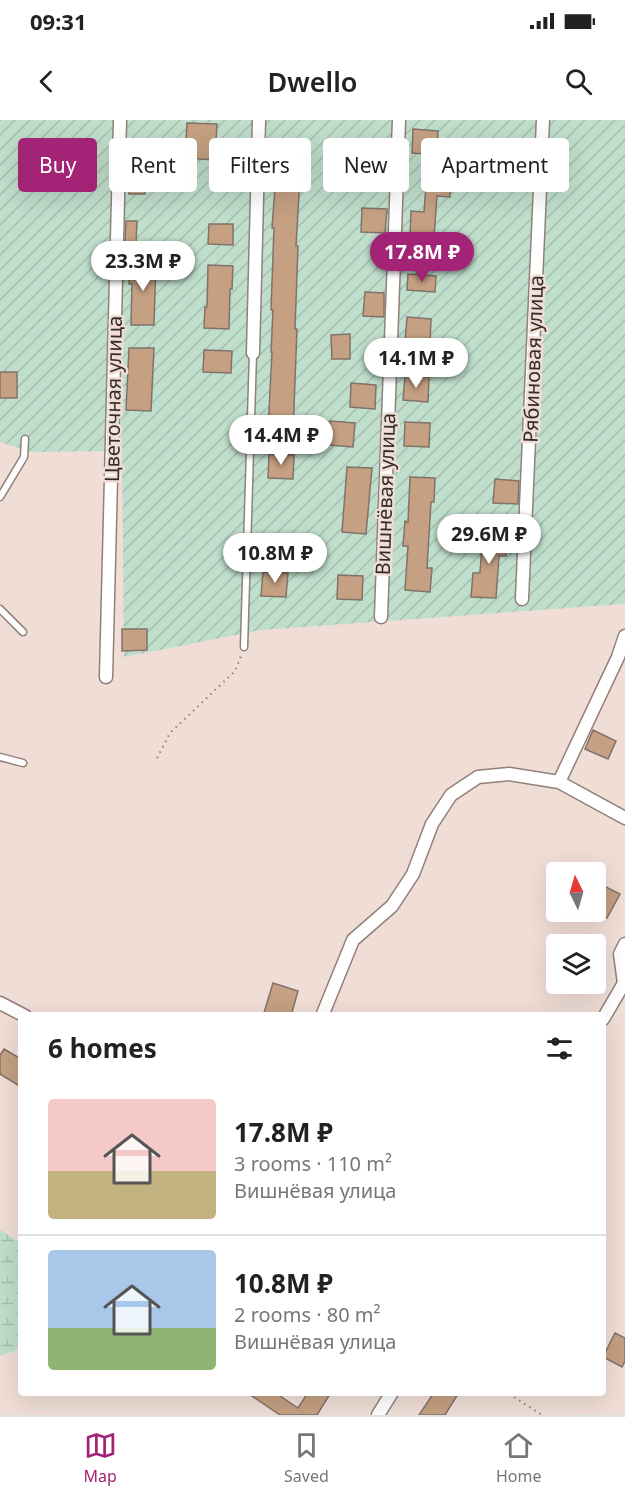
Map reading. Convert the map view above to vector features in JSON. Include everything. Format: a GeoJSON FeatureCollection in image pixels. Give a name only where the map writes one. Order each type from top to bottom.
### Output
{"type":"FeatureCollection","features":[{"type":"Feature","properties":{"kind":"street","name":"Цветочная улица"},"geometry":{"type":"LineString","coordinates":[[106,677],[120,120]]}},
{"type":"Feature","properties":{"kind":"street"},"geometry":{"type":"LineString","coordinates":[[254,352],[259,120]]}},
{"type":"Feature","properties":{"kind":"street","name":"Вишнёвая улица"},"geometry":{"type":"LineString","coordinates":[[381,617],[399,120]]}},
{"type":"Feature","properties":{"kind":"street","name":"Рябиновая улица"},"geometry":{"type":"LineString","coordinates":[[522,599],[543,120]]}},
{"type":"Feature","properties":{"kind":"street"},"geometry":{"type":"LineString","coordinates":[[559,782],[618,657],[625,636]]}},
{"type":"Feature","properties":{"kind":"street"},"geometry":{"type":"LineString","coordinates":[[324,1012],[353,939],[392,906],[412,874],[432,824],[451,795],[478,777],[509,774],[559,782],[625,818]]}},
{"type":"Feature","properties":{"kind":"street"},"geometry":{"type":"LineString","coordinates":[[606,1014],[625,983],[620,954],[625,944]]}},
{"type":"Feature","properties":{"kind":"street"},"geometry":{"type":"LineString","coordinates":[[0,1003],[18,1012]]}},
{"type":"Feature","properties":{"kind":"street"},"geometry":{"type":"LineString","coordinates":[[378,1415],[390,1396]]}},
{"type":"Feature","properties":{"kind":"lane"},"geometry":{"type":"LineString","coordinates":[[244,647],[254,352]]}},
{"type":"Feature","properties":{"kind":"lane"},"geometry":{"type":"LineString","coordinates":[[0,496],[24,458],[25,439]]}},
{"type":"Feature","properties":{"kind":"lane"},"geometry":{"type":"LineString","coordinates":[[0,609],[23,632]]}},
{"type":"Feature","properties":{"kind":"lane"},"geometry":{"type":"LineString","coordinates":[[0,757],[23,763]]}},
{"type":"Feature","properties":{"kind":"path"},"geometry":{"type":"LineString","coordinates":[[157,758],[170,733],[236,671],[244,647]]}},
{"type":"Feature","properties":{"kind":"path"},"geometry":{"type":"LineString","coordinates":[[512,1396],[542,1415]]}},
{"type":"Feature","properties":{"kind":"green space"},"geometry":{"type":"Polygon","coordinates":[[[0,120],[625,120],[625,604],[261,630],[124,657],[122,451],[31,452],[0,442],[0,120]]]}},
{"type":"Feature","properties":{"kind":"green space"},"geometry":{"type":"Polygon","coordinates":[[[0,1230],[18,1241],[18,1349],[0,1356],[0,1230]]]}},
{"type":"Feature","properties":{"kind":"building"},"geometry":{"type":"Polygon","coordinates":[[[187,123],[217,124],[216,138],[209,138],[209,160],[197,159],[197,138],[186,138],[187,123]]]}},
{"type":"Feature","properties":{"kind":"building"},"geometry":{"type":"Polygon","coordinates":[[[413,129],[438,131],[438,138],[421,138],[421,154],[412,153],[413,129]]]}},
{"type":"Feature","properties":{"kind":"building"},"geometry":{"type":"Polygon","coordinates":[[[129,192],[145,192],[145,194],[129,194],[129,192]]]}},
{"type":"Feature","properties":{"kind":"building"},"geometry":{"type":"Polygon","coordinates":[[[275,192],[299,192],[293,433],[268,431],[273,310],[271,310],[274,228],[272,228],[275,192]]]}},
{"type":"Feature","properties":{"kind":"building"},"geometry":{"type":"Polygon","coordinates":[[[426,192],[450,192],[450,197],[437,196],[434,237],[410,235],[411,211],[424,212],[426,192]]]}},
{"type":"Feature","properties":{"kind":"building"},"geometry":{"type":"Polygon","coordinates":[[[362,208],[387,209],[385,233],[361,232],[362,208]]]}},
{"type":"Feature","properties":{"kind":"building"},"geometry":{"type":"Polygon","coordinates":[[[126,221],[137,221],[136,243],[125,243],[126,221]]]}},
{"type":"Feature","properties":{"kind":"building"},"geometry":{"type":"Polygon","coordinates":[[[209,224],[233,224],[233,245],[208,244],[209,224]]]}},
{"type":"Feature","properties":{"kind":"building"},"geometry":{"type":"Polygon","coordinates":[[[130,260],[156,260],[154,325],[131,325],[130,260]]]}},
{"type":"Feature","properties":{"kind":"building"},"geometry":{"type":"Polygon","coordinates":[[[208,265],[233,266],[229,329],[204,328],[208,265]]]}},
{"type":"Feature","properties":{"kind":"building"},"geometry":{"type":"Polygon","coordinates":[[[408,274],[436,276],[435,292],[407,290],[408,274]]]}},
{"type":"Feature","properties":{"kind":"building"},"geometry":{"type":"Polygon","coordinates":[[[365,292],[384,293],[384,317],[363,316],[365,292]]]}},
{"type":"Feature","properties":{"kind":"building"},"geometry":{"type":"Polygon","coordinates":[[[407,317],[431,319],[430,343],[405,341],[407,317]]]}},
{"type":"Feature","properties":{"kind":"building"},"geometry":{"type":"Polygon","coordinates":[[[350,334],[350,359],[332,359],[331,335],[350,334]]]}},
{"type":"Feature","properties":{"kind":"building"},"geometry":{"type":"Polygon","coordinates":[[[129,348],[154,348],[151,411],[126,410],[129,348]]]}},
{"type":"Feature","properties":{"kind":"building"},"geometry":{"type":"Polygon","coordinates":[[[204,350],[232,351],[231,373],[203,372],[204,350]]]}},
{"type":"Feature","properties":{"kind":"building"},"geometry":{"type":"Polygon","coordinates":[[[0,372],[17,372],[17,398],[0,398],[0,372]]]}},
{"type":"Feature","properties":{"kind":"building"},"geometry":{"type":"Polygon","coordinates":[[[405,376],[429,377],[428,402],[403,400],[405,376]]]}},
{"type":"Feature","properties":{"kind":"building"},"geometry":{"type":"Polygon","coordinates":[[[351,383],[376,385],[375,409],[350,407],[351,383]]]}},
{"type":"Feature","properties":{"kind":"building"},"geometry":{"type":"Polygon","coordinates":[[[330,421],[355,423],[353,447],[329,445],[330,421]]]}},
{"type":"Feature","properties":{"kind":"building"},"geometry":{"type":"Polygon","coordinates":[[[405,422],[430,423],[429,447],[404,446],[405,422]]]}},
{"type":"Feature","properties":{"kind":"building"},"geometry":{"type":"Polygon","coordinates":[[[269,454],[294,455],[293,479],[268,478],[269,454]]]}},
{"type":"Feature","properties":{"kind":"building"},"geometry":{"type":"Polygon","coordinates":[[[347,467],[372,468],[366,534],[342,532],[347,467]]]}},
{"type":"Feature","properties":{"kind":"building"},"geometry":{"type":"Polygon","coordinates":[[[410,477],[435,478],[434,502],[431,502],[427,568],[432,568],[430,592],[405,590],[408,546],[403,546],[405,521],[408,522],[410,477]]]}},
{"type":"Feature","properties":{"kind":"building"},"geometry":{"type":"Polygon","coordinates":[[[495,479],[519,481],[518,504],[493,503],[495,479]]]}},
{"type":"Feature","properties":{"kind":"building"},"geometry":{"type":"Polygon","coordinates":[[[483,531],[507,532],[506,556],[499,556],[496,598],[471,597],[473,573],[480,573],[483,531]]]}},
{"type":"Feature","properties":{"kind":"building"},"geometry":{"type":"Polygon","coordinates":[[[263,572],[288,573],[286,597],[261,596],[263,572]]]}},
{"type":"Feature","properties":{"kind":"building"},"geometry":{"type":"Polygon","coordinates":[[[338,575],[363,576],[362,600],[337,599],[338,575]]]}},
{"type":"Feature","properties":{"kind":"building"},"geometry":{"type":"Polygon","coordinates":[[[122,629],[147,629],[147,650],[122,651],[122,629]]]}},
{"type":"Feature","properties":{"kind":"building"},"geometry":{"type":"Polygon","coordinates":[[[593,730],[616,741],[608,759],[585,749],[593,730]]]}},
{"type":"Feature","properties":{"kind":"building"},"geometry":{"type":"Polygon","coordinates":[[[606,887],[620,894],[606,917],[606,887]]]}},
{"type":"Feature","properties":{"kind":"building"},"geometry":{"type":"Polygon","coordinates":[[[273,983],[298,991],[292,1012],[264,1012],[273,983]]]}},
{"type":"Feature","properties":{"kind":"building"},"geometry":{"type":"Polygon","coordinates":[[[4,1049],[18,1057],[18,1085],[0,1074],[0,1055],[4,1049]]]}},
{"type":"Feature","properties":{"kind":"building"},"geometry":{"type":"Polygon","coordinates":[[[615,1333],[625,1338],[625,1361],[622,1367],[606,1359],[606,1351],[615,1333]]]}},
{"type":"Feature","properties":{"kind":"building"},"geometry":{"type":"Polygon","coordinates":[[[252,1396],[280,1396],[298,1408],[306,1396],[329,1396],[317,1415],[280,1415],[252,1396]]]}},
{"type":"Feature","properties":{"kind":"building"},"geometry":{"type":"Polygon","coordinates":[[[432,1396],[457,1396],[445,1415],[419,1415],[432,1396]]]}}]}
